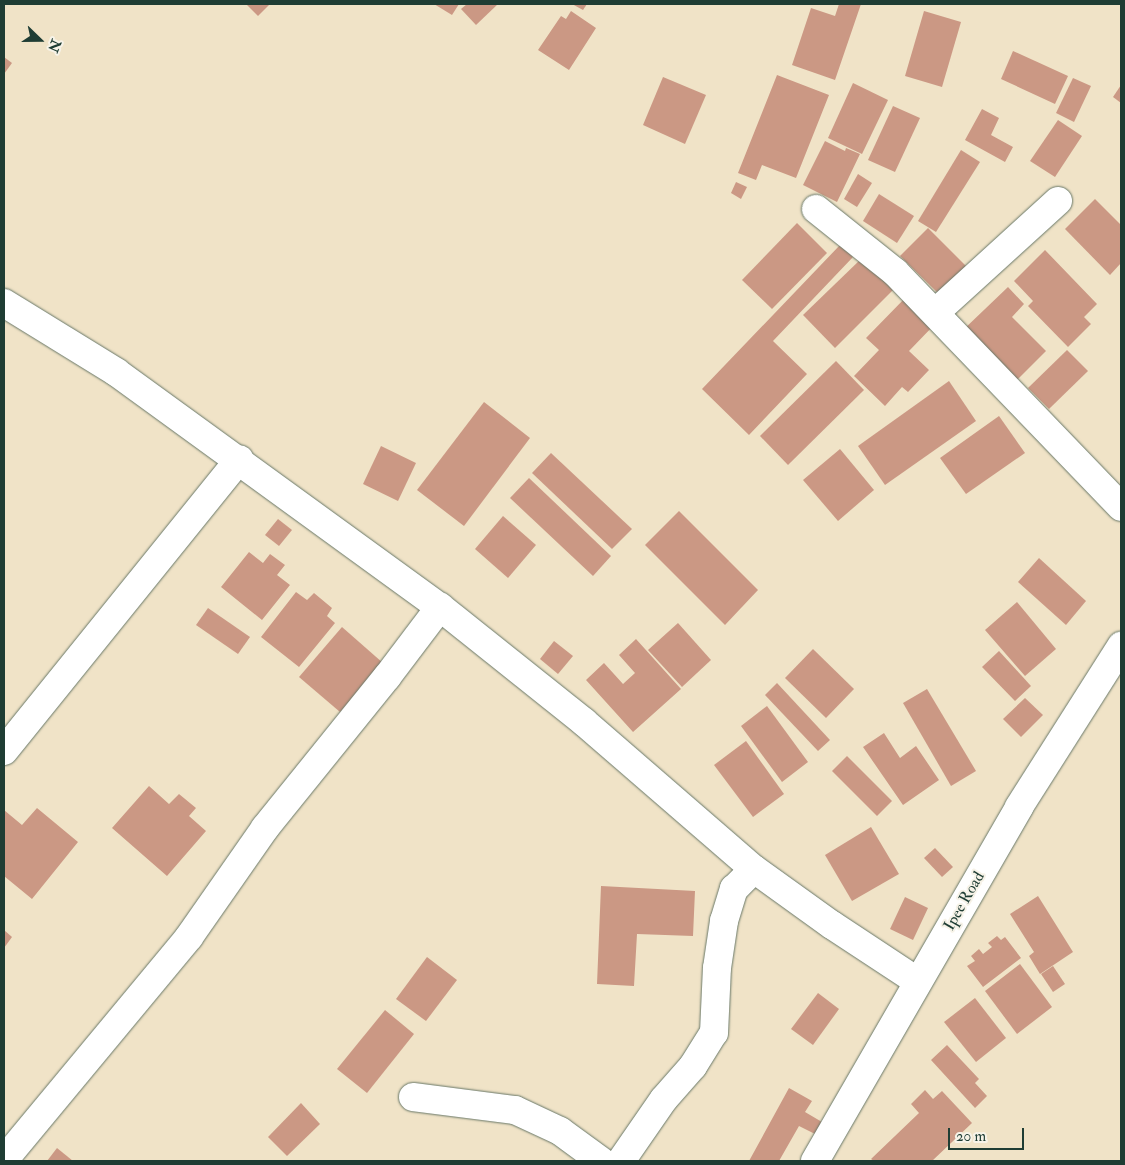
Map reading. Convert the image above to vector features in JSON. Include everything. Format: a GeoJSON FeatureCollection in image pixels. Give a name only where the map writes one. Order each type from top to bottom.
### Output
{"type":"FeatureCollection","features":[{"type":"Feature","properties":{"kind":"street"},"geometry":{"type":"LineString","coordinates":[[936,312],[1058,201]]}},
{"type":"Feature","properties":{"kind":"street"},"geometry":{"type":"LineString","coordinates":[[816,209],[895,272],[936,312],[1121,507]]}},
{"type":"Feature","properties":{"kind":"street"},"geometry":{"type":"LineString","coordinates":[[4,303],[116,372],[240,459],[440,607],[584,722],[754,869],[832,925],[917,981]]}},
{"type":"Feature","properties":{"kind":"street"},"geometry":{"type":"LineString","coordinates":[[4,751],[240,459]]}},
{"type":"Feature","properties":{"kind":"street"},"geometry":{"type":"LineString","coordinates":[[4,1160],[189,937],[265,828],[388,677],[440,607]]}},
{"type":"Feature","properties":{"kind":"street","name":"Ipee Road"},"geometry":{"type":"LineString","coordinates":[[816,1161],[917,981],[1019,807],[1121,646]]}},
{"type":"Feature","properties":{"kind":"street"},"geometry":{"type":"LineString","coordinates":[[621,1161],[664,1099],[693,1066],[714,1033],[717,968],[724,921],[734,889],[754,869]]}},
{"type":"Feature","properties":{"kind":"street"},"geometry":{"type":"LineString","coordinates":[[413,1097],[515,1110],[560,1131],[601,1161]]}},
{"type":"Feature","properties":{"kind":"building"},"geometry":{"type":"Polygon","coordinates":[[[246,4],[270,4],[258,16],[246,4]]]}},
{"type":"Feature","properties":{"kind":"building"},"geometry":{"type":"Polygon","coordinates":[[[434,4],[459,4],[452,15],[434,4]]]}},
{"type":"Feature","properties":{"kind":"building"},"geometry":{"type":"Polygon","coordinates":[[[467,4],[498,4],[476,25],[461,9],[467,4]]]}},
{"type":"Feature","properties":{"kind":"building"},"geometry":{"type":"Polygon","coordinates":[[[572,4],[587,4],[583,10],[572,4]]]}},
{"type":"Feature","properties":{"kind":"building"},"geometry":{"type":"Polygon","coordinates":[[[839,4],[861,4],[835,80],[792,65],[811,8],[835,16],[839,4]]]}},
{"type":"Feature","properties":{"kind":"building"},"geometry":{"type":"Polygon","coordinates":[[[571,11],[596,28],[569,70],[538,50],[561,16],[566,19],[571,11]]]}},
{"type":"Feature","properties":{"kind":"building"},"geometry":{"type":"Polygon","coordinates":[[[924,11],[961,22],[942,87],[905,76],[924,11]]]}},
{"type":"Feature","properties":{"kind":"building"},"geometry":{"type":"Polygon","coordinates":[[[1013,51],[1068,76],[1055,104],[1001,79],[1013,51]]]}},
{"type":"Feature","properties":{"kind":"building"},"geometry":{"type":"Polygon","coordinates":[[[4,57],[12,63],[4,74],[4,57]]]}},
{"type":"Feature","properties":{"kind":"building"},"geometry":{"type":"Polygon","coordinates":[[[777,75],[829,95],[796,178],[762,165],[756,180],[738,173],[777,75]]]}},
{"type":"Feature","properties":{"kind":"building"},"geometry":{"type":"Polygon","coordinates":[[[663,77],[706,95],[685,144],[643,125],[663,77]]]}},
{"type":"Feature","properties":{"kind":"building"},"geometry":{"type":"Polygon","coordinates":[[[1073,78],[1091,86],[1074,122],[1056,113],[1073,78]]]}},
{"type":"Feature","properties":{"kind":"building"},"geometry":{"type":"Polygon","coordinates":[[[853,83],[888,100],[862,154],[828,138],[853,83]]]}},
{"type":"Feature","properties":{"kind":"building"},"geometry":{"type":"Polygon","coordinates":[[[1121,85],[1121,103],[1113,97],[1121,85]]]}},
{"type":"Feature","properties":{"kind":"building"},"geometry":{"type":"Polygon","coordinates":[[[893,106],[920,118],[895,172],[868,160],[893,106]]]}},
{"type":"Feature","properties":{"kind":"building"},"geometry":{"type":"Polygon","coordinates":[[[982,109],[999,118],[991,135],[1013,147],[1005,162],[965,140],[982,109]]]}},
{"type":"Feature","properties":{"kind":"building"},"geometry":{"type":"Polygon","coordinates":[[[1058,120],[1082,136],[1055,177],[1030,161],[1058,120]]]}},
{"type":"Feature","properties":{"kind":"building"},"geometry":{"type":"Polygon","coordinates":[[[825,141],[845,151],[846,148],[860,154],[837,202],[803,185],[825,141]]]}},
{"type":"Feature","properties":{"kind":"building"},"geometry":{"type":"Polygon","coordinates":[[[961,150],[980,162],[936,232],[918,221],[961,150]]]}},
{"type":"Feature","properties":{"kind":"building"},"geometry":{"type":"Polygon","coordinates":[[[858,174],[872,183],[857,207],[844,199],[858,174]]]}},
{"type":"Feature","properties":{"kind":"building"},"geometry":{"type":"Polygon","coordinates":[[[736,182],[747,187],[741,199],[731,193],[736,182]]]}},
{"type":"Feature","properties":{"kind":"building"},"geometry":{"type":"Polygon","coordinates":[[[879,194],[914,216],[897,243],[863,221],[879,194]]]}},
{"type":"Feature","properties":{"kind":"building"},"geometry":{"type":"Polygon","coordinates":[[[1095,199],[1121,225],[1121,263],[1110,275],[1065,229],[1095,199]]]}},
{"type":"Feature","properties":{"kind":"building"},"geometry":{"type":"Polygon","coordinates":[[[797,223],[827,253],[772,309],[742,280],[797,223]]]}},
{"type":"Feature","properties":{"kind":"building"},"geometry":{"type":"Polygon","coordinates":[[[928,228],[970,270],[943,298],[900,256],[928,228]]]}},
{"type":"Feature","properties":{"kind":"building"},"geometry":{"type":"Polygon","coordinates":[[[840,245],[853,257],[773,341],[807,374],[749,435],[702,389],[840,245]]]}},
{"type":"Feature","properties":{"kind":"building"},"geometry":{"type":"Polygon","coordinates":[[[1045,250],[1097,304],[1084,317],[1091,324],[1068,347],[1028,306],[1033,301],[1014,281],[1045,250]]]}},
{"type":"Feature","properties":{"kind":"building"},"geometry":{"type":"Polygon","coordinates":[[[862,258],[893,290],[835,348],[803,315],[862,258]]]}},
{"type":"Feature","properties":{"kind":"building"},"geometry":{"type":"Polygon","coordinates":[[[1008,287],[1024,304],[1012,317],[1046,351],[1013,384],[962,331],[1008,287]]]}},
{"type":"Feature","properties":{"kind":"building"},"geometry":{"type":"Polygon","coordinates":[[[907,296],[936,323],[909,351],[929,370],[908,392],[902,387],[885,406],[854,376],[879,350],[866,338],[907,296]]]}},
{"type":"Feature","properties":{"kind":"building"},"geometry":{"type":"Polygon","coordinates":[[[1067,350],[1088,371],[1049,409],[1028,388],[1067,350]]]}},
{"type":"Feature","properties":{"kind":"building"},"geometry":{"type":"Polygon","coordinates":[[[836,361],[864,390],[788,465],[760,436],[836,361]]]}},
{"type":"Feature","properties":{"kind":"building"},"geometry":{"type":"Polygon","coordinates":[[[949,381],[976,421],[885,485],[858,446],[949,381]]]}},
{"type":"Feature","properties":{"kind":"building"},"geometry":{"type":"Polygon","coordinates":[[[484,402],[530,438],[464,526],[417,490],[484,402]]]}},
{"type":"Feature","properties":{"kind":"building"},"geometry":{"type":"Polygon","coordinates":[[[999,416],[1025,453],[966,494],[940,458],[999,416]]]}},
{"type":"Feature","properties":{"kind":"building"},"geometry":{"type":"Polygon","coordinates":[[[381,446],[416,463],[398,501],[363,484],[381,446]]]}},
{"type":"Feature","properties":{"kind":"building"},"geometry":{"type":"Polygon","coordinates":[[[840,449],[874,490],[838,521],[803,480],[840,449]]]}},
{"type":"Feature","properties":{"kind":"building"},"geometry":{"type":"Polygon","coordinates":[[[551,453],[632,529],[612,549],[532,473],[551,453]]]}},
{"type":"Feature","properties":{"kind":"building"},"geometry":{"type":"Polygon","coordinates":[[[529,478],[611,556],[593,576],[510,498],[529,478]]]}},
{"type":"Feature","properties":{"kind":"building"},"geometry":{"type":"Polygon","coordinates":[[[679,511],[758,590],[725,625],[645,545],[679,511]]]}},
{"type":"Feature","properties":{"kind":"building"},"geometry":{"type":"Polygon","coordinates":[[[503,516],[536,545],[508,578],[475,549],[503,516]]]}},
{"type":"Feature","properties":{"kind":"building"},"geometry":{"type":"Polygon","coordinates":[[[278,519],[292,530],[279,546],[265,535],[278,519]]]}},
{"type":"Feature","properties":{"kind":"building"},"geometry":{"type":"Polygon","coordinates":[[[249,552],[263,563],[270,554],[285,565],[277,575],[290,585],[262,620],[221,587],[249,552]]]}},
{"type":"Feature","properties":{"kind":"building"},"geometry":{"type":"Polygon","coordinates":[[[1039,558],[1086,601],[1066,625],[1018,582],[1039,558]]]}},
{"type":"Feature","properties":{"kind":"building"},"geometry":{"type":"Polygon","coordinates":[[[296,592],[307,600],[314,593],[332,608],[327,616],[335,623],[299,667],[261,637],[296,592]]]}},
{"type":"Feature","properties":{"kind":"building"},"geometry":{"type":"Polygon","coordinates":[[[1017,602],[1056,649],[1025,676],[985,630],[1017,602]]]}},
{"type":"Feature","properties":{"kind":"building"},"geometry":{"type":"Polygon","coordinates":[[[208,608],[250,637],[238,654],[196,625],[208,608]]]}},
{"type":"Feature","properties":{"kind":"building"},"geometry":{"type":"Polygon","coordinates":[[[678,623],[711,660],[682,687],[648,650],[678,623]]]}},
{"type":"Feature","properties":{"kind":"building"},"geometry":{"type":"Polygon","coordinates":[[[342,627],[383,663],[340,712],[299,677],[342,627]]]}},
{"type":"Feature","properties":{"kind":"building"},"geometry":{"type":"Polygon","coordinates":[[[636,639],[681,689],[633,732],[586,680],[604,663],[623,684],[635,673],[619,655],[636,639]]]}},
{"type":"Feature","properties":{"kind":"building"},"geometry":{"type":"Polygon","coordinates":[[[554,641],[573,656],[558,674],[540,659],[554,641]]]}},
{"type":"Feature","properties":{"kind":"building"},"geometry":{"type":"Polygon","coordinates":[[[813,649],[854,689],[826,718],[785,678],[813,649]]]}},
{"type":"Feature","properties":{"kind":"building"},"geometry":{"type":"Polygon","coordinates":[[[999,651],[1031,686],[1015,701],[982,667],[999,651]]]}},
{"type":"Feature","properties":{"kind":"building"},"geometry":{"type":"Polygon","coordinates":[[[777,683],[830,740],[818,751],[765,695],[777,683]]]}},
{"type":"Feature","properties":{"kind":"building"},"geometry":{"type":"Polygon","coordinates":[[[927,689],[976,771],[951,786],[903,703],[927,689]]]}},
{"type":"Feature","properties":{"kind":"building"},"geometry":{"type":"Polygon","coordinates":[[[1025,698],[1043,715],[1021,737],[1003,719],[1025,698]]]}},
{"type":"Feature","properties":{"kind":"building"},"geometry":{"type":"Polygon","coordinates":[[[767,706],[808,762],[782,782],[741,726],[767,706]]]}},
{"type":"Feature","properties":{"kind":"building"},"geometry":{"type":"Polygon","coordinates":[[[884,733],[900,758],[916,746],[939,780],[903,805],[863,747],[884,733]]]}},
{"type":"Feature","properties":{"kind":"building"},"geometry":{"type":"Polygon","coordinates":[[[746,741],[784,794],[753,817],[714,765],[746,741]]]}},
{"type":"Feature","properties":{"kind":"building"},"geometry":{"type":"Polygon","coordinates":[[[847,756],[892,801],[877,816],[832,771],[847,756]]]}},
{"type":"Feature","properties":{"kind":"building"},"geometry":{"type":"Polygon","coordinates":[[[149,786],[169,804],[179,794],[196,808],[189,816],[206,831],[167,876],[112,828],[149,786]]]}},
{"type":"Feature","properties":{"kind":"building"},"geometry":{"type":"Polygon","coordinates":[[[37,808],[78,842],[32,899],[4,876],[4,810],[22,825],[37,808]]]}},
{"type":"Feature","properties":{"kind":"building"},"geometry":{"type":"Polygon","coordinates":[[[871,827],[899,874],[852,901],[825,855],[871,827]]]}},
{"type":"Feature","properties":{"kind":"building"},"geometry":{"type":"Polygon","coordinates":[[[935,848],[953,867],[942,877],[924,858],[935,848]]]}},
{"type":"Feature","properties":{"kind":"building"},"geometry":{"type":"Polygon","coordinates":[[[601,886],[695,891],[693,936],[637,934],[634,986],[597,984],[601,886]]]}},
{"type":"Feature","properties":{"kind":"building"},"geometry":{"type":"Polygon","coordinates":[[[1038,896],[1073,952],[1040,974],[1029,956],[1034,952],[1010,914],[1038,896]]]}},
{"type":"Feature","properties":{"kind":"building"},"geometry":{"type":"Polygon","coordinates":[[[905,897],[928,908],[913,940],[890,929],[905,897]]]}},
{"type":"Feature","properties":{"kind":"building"},"geometry":{"type":"Polygon","coordinates":[[[4,930],[12,937],[4,948],[4,930]]]}},
{"type":"Feature","properties":{"kind":"building"},"geometry":{"type":"Polygon","coordinates":[[[997,936],[1001,940],[1005,937],[1021,958],[983,987],[967,966],[975,961],[971,956],[979,949],[983,954],[992,947],[988,943],[997,936]]]}},
{"type":"Feature","properties":{"kind":"building"},"geometry":{"type":"Polygon","coordinates":[[[427,957],[457,980],[426,1021],[396,999],[427,957]]]}},
{"type":"Feature","properties":{"kind":"building"},"geometry":{"type":"Polygon","coordinates":[[[1020,964],[1052,1007],[1017,1034],[985,991],[1020,964]]]}},
{"type":"Feature","properties":{"kind":"building"},"geometry":{"type":"Polygon","coordinates":[[[1053,966],[1065,984],[1053,992],[1041,974],[1053,966]]]}},
{"type":"Feature","properties":{"kind":"building"},"geometry":{"type":"Polygon","coordinates":[[[818,993],[839,1009],[813,1045],[791,1029],[818,993]]]}},
{"type":"Feature","properties":{"kind":"building"},"geometry":{"type":"Polygon","coordinates":[[[975,998],[1006,1038],[976,1062],[944,1022],[975,998]]]}},
{"type":"Feature","properties":{"kind":"building"},"geometry":{"type":"Polygon","coordinates":[[[385,1010],[414,1034],[367,1093],[337,1069],[385,1010]]]}},
{"type":"Feature","properties":{"kind":"building"},"geometry":{"type":"Polygon","coordinates":[[[947,1045],[979,1079],[975,1083],[987,1096],[975,1108],[931,1060],[947,1045]]]}},
{"type":"Feature","properties":{"kind":"building"},"geometry":{"type":"Polygon","coordinates":[[[789,1088],[812,1101],[805,1112],[822,1122],[815,1134],[799,1126],[779,1161],[749,1161],[789,1088]]]}},
{"type":"Feature","properties":{"kind":"building"},"geometry":{"type":"Polygon","coordinates":[[[925,1090],[933,1099],[942,1091],[972,1123],[932,1161],[874,1161],[871,1159],[919,1113],[911,1104],[925,1090]]]}},
{"type":"Feature","properties":{"kind":"building"},"geometry":{"type":"Polygon","coordinates":[[[301,1103],[320,1124],[287,1156],[268,1137],[301,1103]]]}},
{"type":"Feature","properties":{"kind":"building"},"geometry":{"type":"Polygon","coordinates":[[[57,1148],[73,1161],[47,1161],[57,1148]]]}}]}
